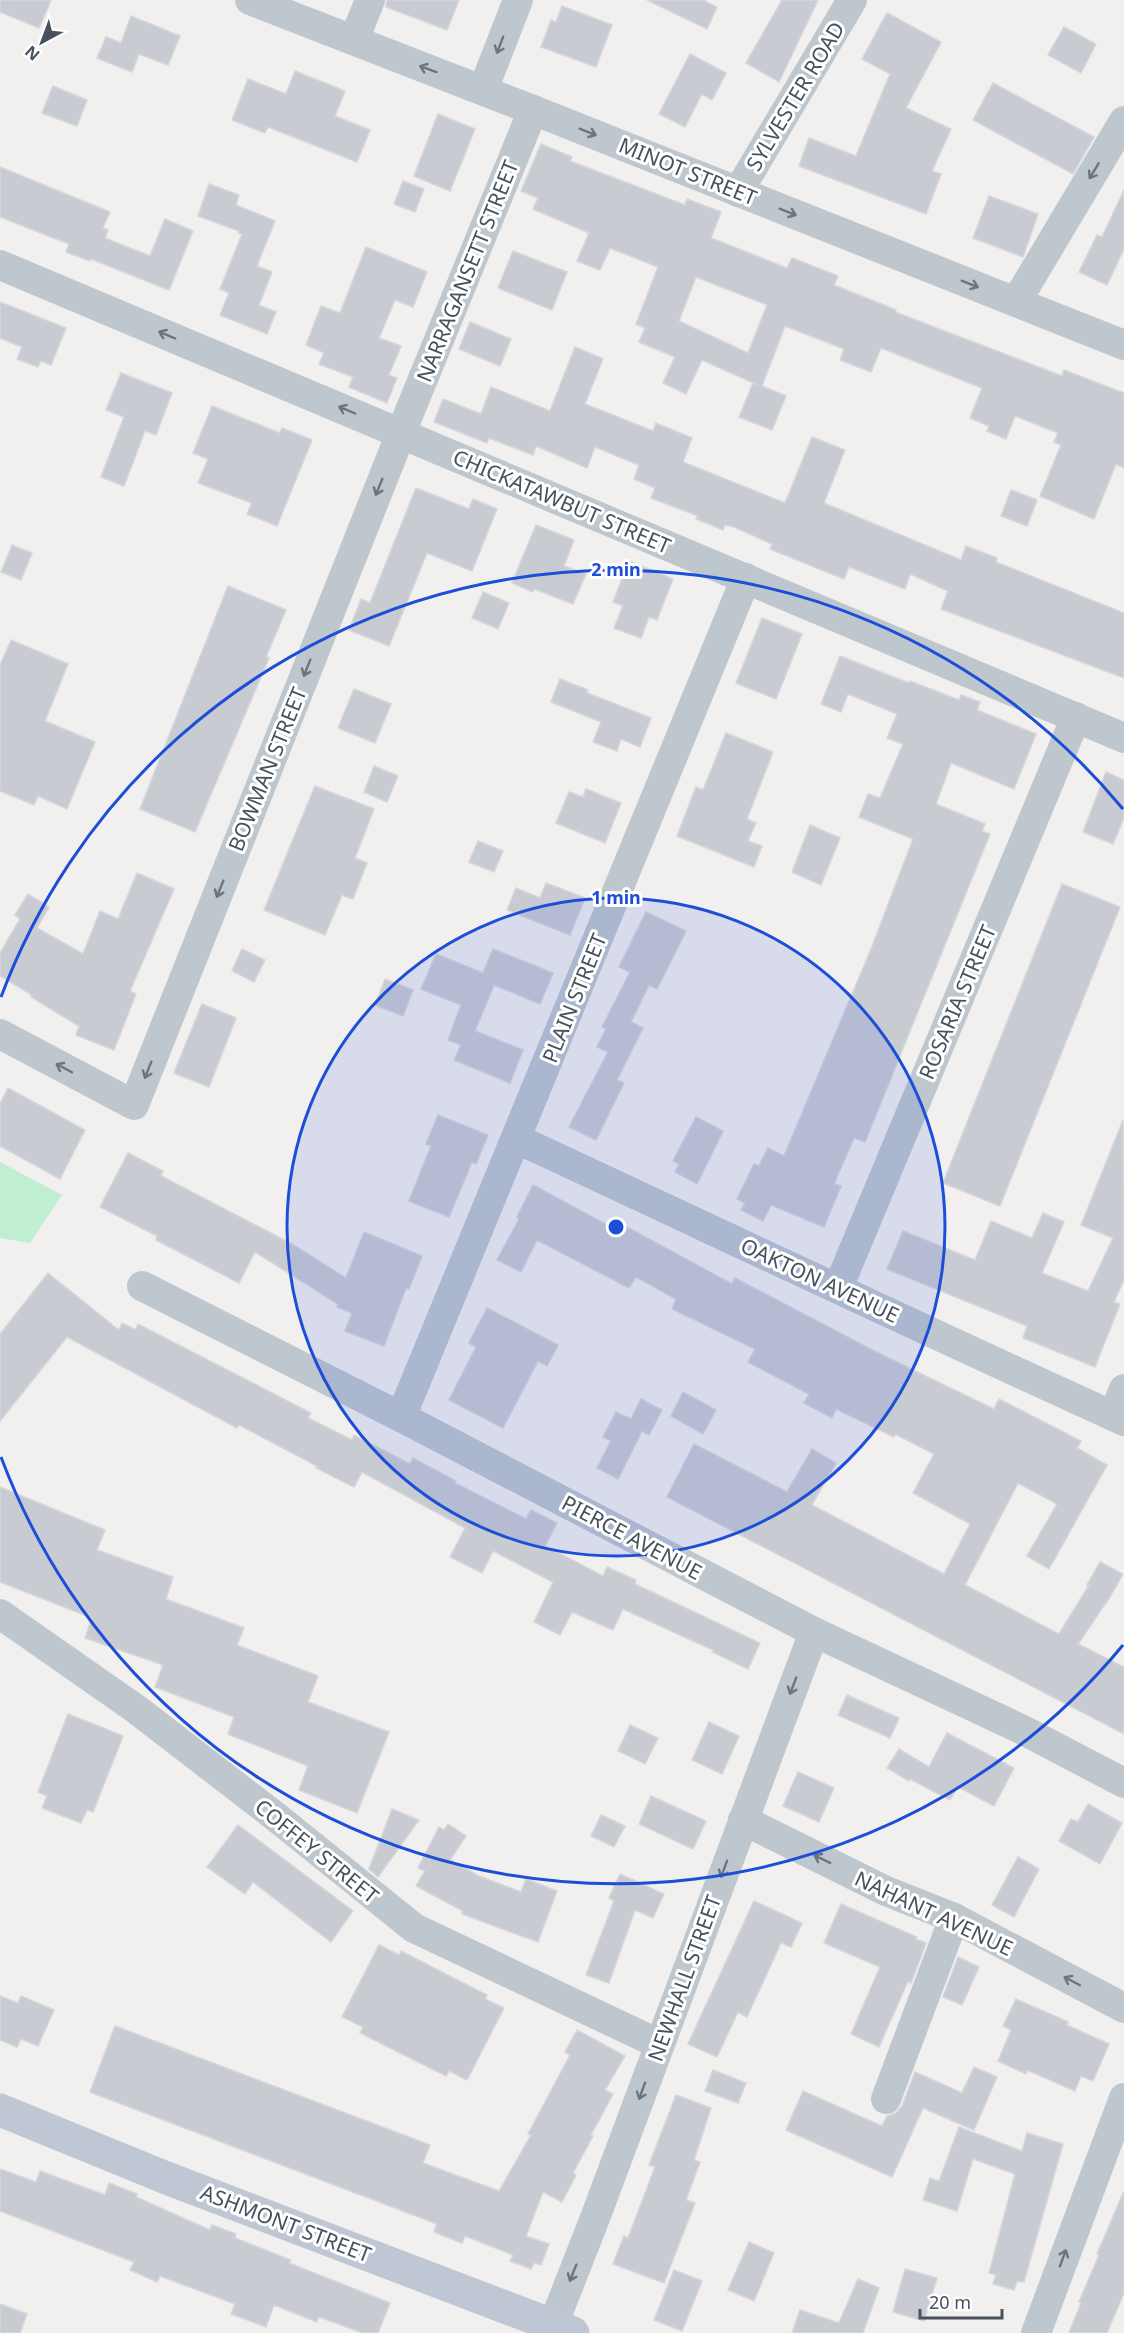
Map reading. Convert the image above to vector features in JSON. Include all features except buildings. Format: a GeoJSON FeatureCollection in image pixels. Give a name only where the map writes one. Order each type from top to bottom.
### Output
{"type":"FeatureCollection","features":[{"type":"Feature","properties":{"kind":"main road","name":"ASHMONT STREET"},"geometry":{"type":"LineString","coordinates":[[0,2110],[164,2177],[563,2329]]}},
{"type":"Feature","properties":{"kind":"street"},"geometry":{"type":"LineString","coordinates":[[354,40],[370,0]]}},
{"type":"Feature","properties":{"kind":"street"},"geometry":{"type":"LineString","coordinates":[[483,90],[518,0]]}},
{"type":"Feature","properties":{"kind":"street","name":"SYLVESTER ROAD"},"geometry":{"type":"LineString","coordinates":[[738,192],[852,0]]}},
{"type":"Feature","properties":{"kind":"street","name":"MINOT STREET"},"geometry":{"type":"LineString","coordinates":[[261,2],[1124,345]]}},
{"type":"Feature","properties":{"kind":"street","name":"NARRAGANSETT STREET"},"geometry":{"type":"LineString","coordinates":[[401,433],[533,110]]}},
{"type":"Feature","properties":{"kind":"street"},"geometry":{"type":"LineString","coordinates":[[1016,302],[1124,121]]}},
{"type":"Feature","properties":{"kind":"street","name":"CHICKATAWBUT STREET"},"geometry":{"type":"LineString","coordinates":[[0,265],[1124,738]]}},
{"type":"Feature","properties":{"kind":"street","name":"BOWMAN STREET"},"geometry":{"type":"LineString","coordinates":[[0,1034],[134,1105],[401,433]]}},
{"type":"Feature","properties":{"kind":"street","name":"PLAIN STREET"},"geometry":{"type":"LineString","coordinates":[[401,1417],[746,578]]}},
{"type":"Feature","properties":{"kind":"street","name":"ROSARIA STREET"},"geometry":{"type":"LineString","coordinates":[[838,1288],[1076,717]]}},
{"type":"Feature","properties":{"kind":"street","name":"OAKTON AVENUE"},"geometry":{"type":"LineString","coordinates":[[517,1139],[934,1334],[1120,1409]]}},
{"type":"Feature","properties":{"kind":"street","name":"PIERCE AVENUE"},"geometry":{"type":"LineString","coordinates":[[142,1286],[401,1417],[814,1632],[1023,1730],[1124,1784]]}},
{"type":"Feature","properties":{"kind":"street","name":"COFFEY STREET"},"geometry":{"type":"LineString","coordinates":[[0,1614],[136,1709],[414,1928],[659,2044]]}},
{"type":"Feature","properties":{"kind":"street","name":"NEWHALL STREET"},"geometry":{"type":"LineString","coordinates":[[563,2329],[595,2218],[814,1632]]}},
{"type":"Feature","properties":{"kind":"street","name":"NAHANT AVENUE"},"geometry":{"type":"LineString","coordinates":[[743,1820],[886,1891],[954,1918],[1124,2008]]}},
{"type":"Feature","properties":{"kind":"street"},"geometry":{"type":"LineString","coordinates":[[886,2099],[954,1918]]}},
{"type":"Feature","properties":{"kind":"street"},"geometry":{"type":"LineString","coordinates":[[1036,2333],[1124,2098]]}},
{"type":"Feature","properties":{"kind":"green space"},"geometry":{"type":"Polygon","coordinates":[[[0,1162],[62,1195],[30,1243],[0,1238],[0,1162]]]}}]}
